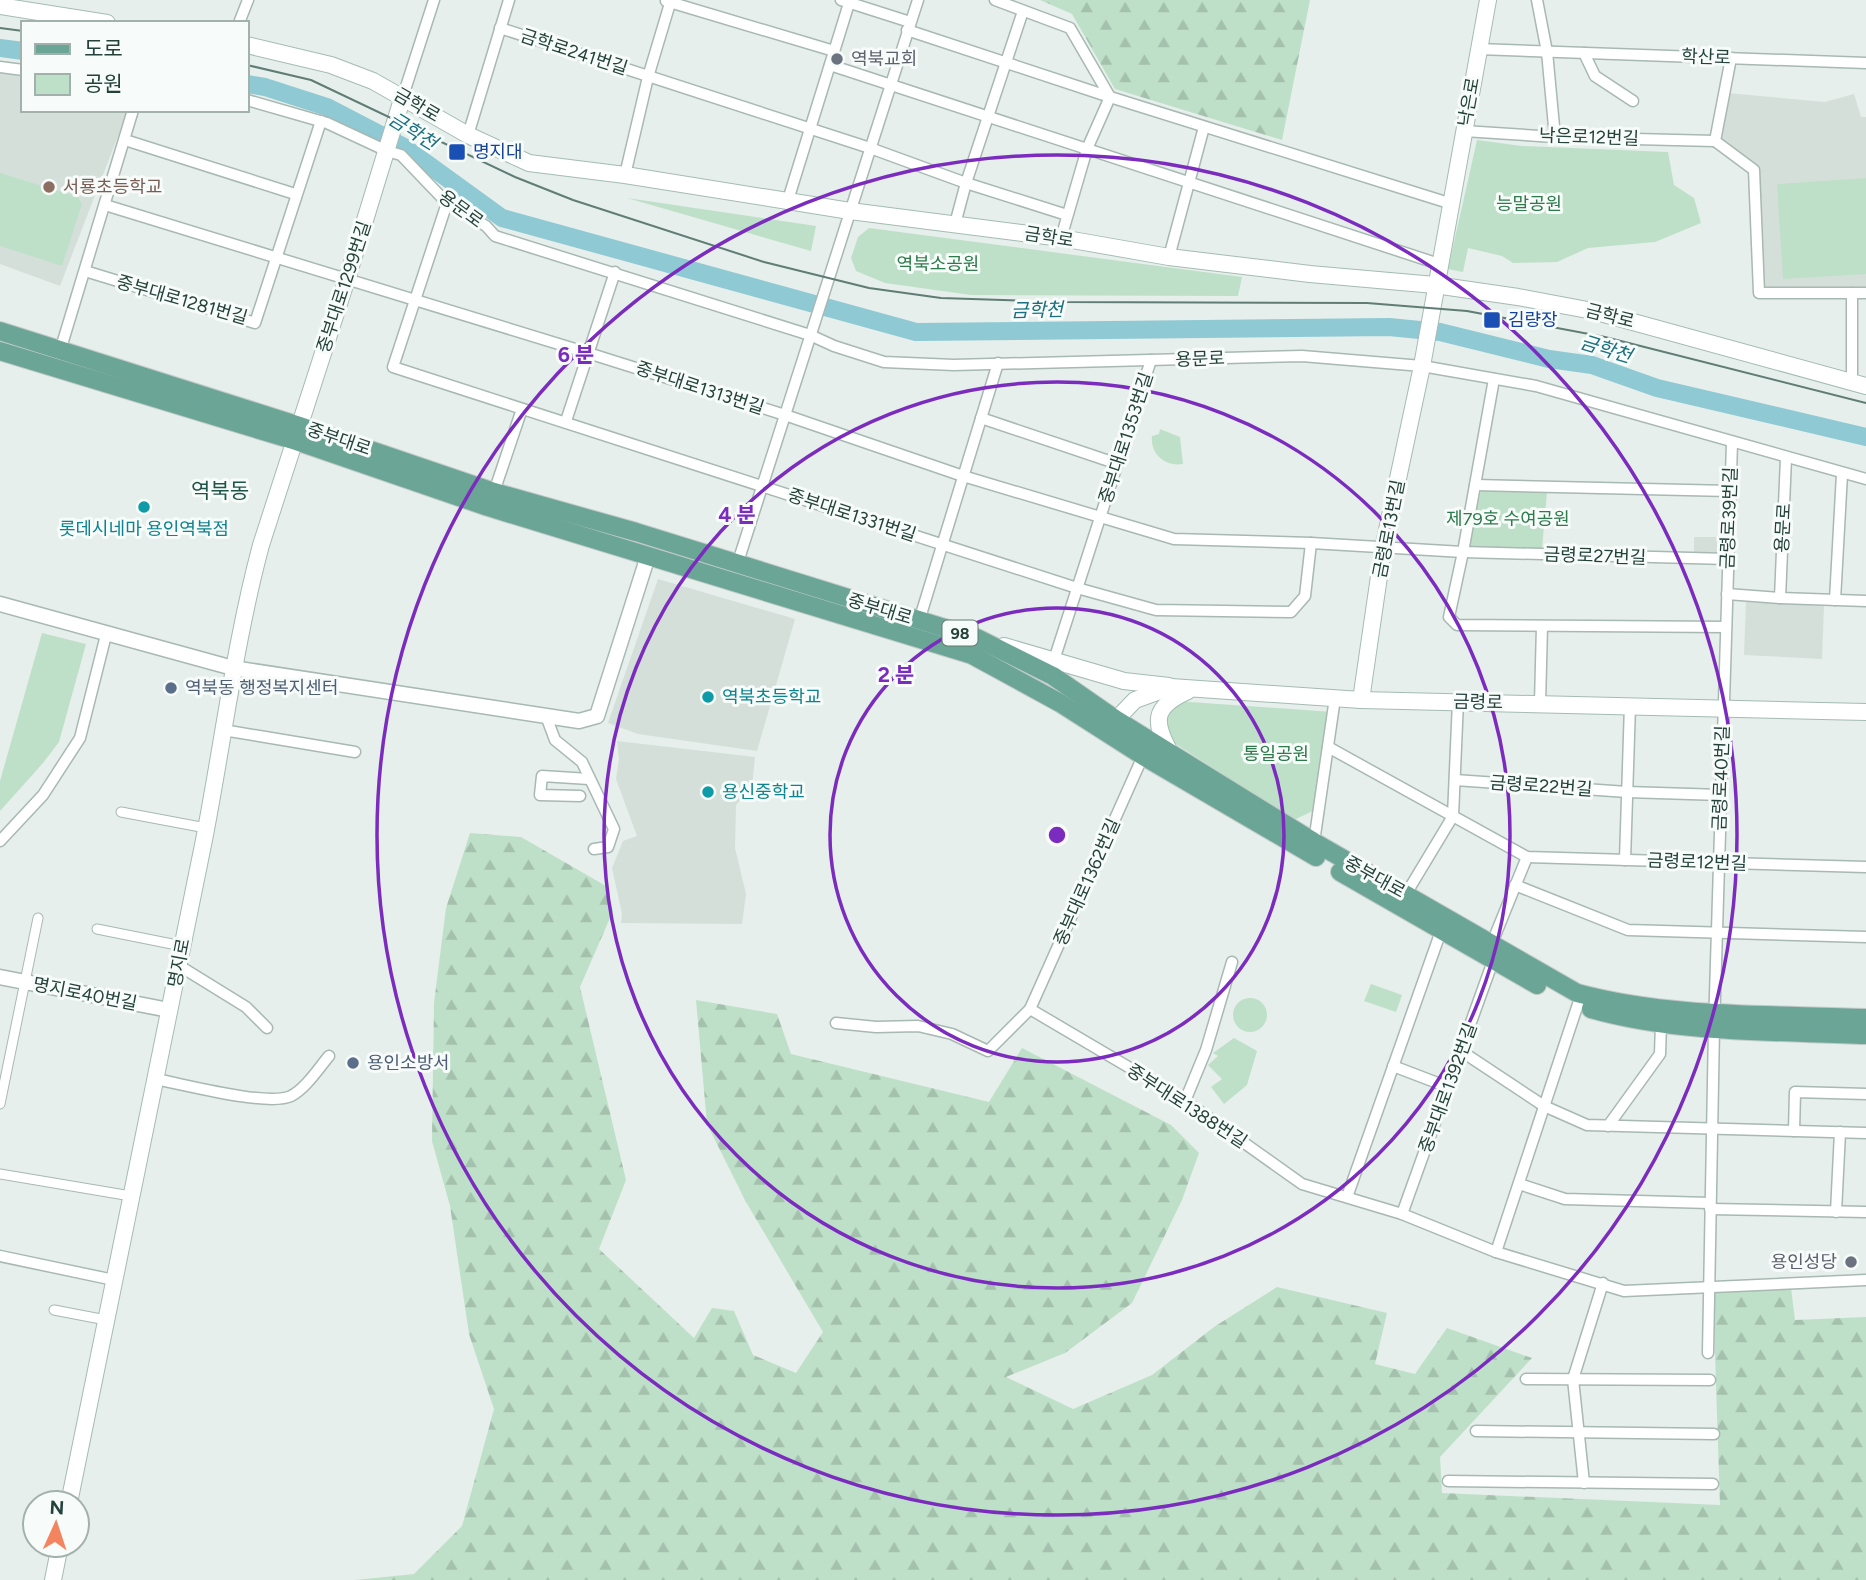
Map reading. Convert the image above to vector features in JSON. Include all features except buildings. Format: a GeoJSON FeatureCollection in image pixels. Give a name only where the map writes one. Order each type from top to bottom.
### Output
{"type":"FeatureCollection","features":[{"type":"Feature","properties":{"kind":"main road","name":"낙은로"},"geometry":{"type":"LineString","coordinates":[[1435,285],[1488,0]]}},
{"type":"Feature","properties":{"kind":"main road"},"geometry":{"type":"LineString","coordinates":[[0,6],[94,21]]}},
{"type":"Feature","properties":{"kind":"main road","name":"금학로"},"geometry":{"type":"LineString","coordinates":[[248,45],[331,65],[373,81],[401,102],[529,163],[625,175],[849,211],[1061,238],[1168,257],[1435,285],[1593,311],[1859,384]]}},
{"type":"Feature","properties":{"kind":"main road","name":"중부대로1299번길"},"geometry":{"type":"LineString","coordinates":[[298,433],[401,102]]}},
{"type":"Feature","properties":{"kind":"main road","name":"금령로13번길"},"geometry":{"type":"LineString","coordinates":[[1361,700],[1383,549],[1423,363],[1435,285]]}},
{"type":"Feature","properties":{"kind":"main road","name":"중부대로"},"geometry":{"type":"LineString","coordinates":[[0,331],[298,433],[488,507],[972,656],[1060,703],[1171,754],[1314,842],[1406,894],[1537,986],[1578,1004],[1622,1017],[1661,1024],[1714,1020],[1866,1018]]}},
{"type":"Feature","properties":{"kind":"main road","name":"중부대로"},"geometry":{"type":"LineString","coordinates":[[0,351],[298,433],[636,532],[977,638],[1053,676],[1143,756],[1441,931],[1532,969],[1577,993],[1714,1020],[1866,1035]]}},
{"type":"Feature","properties":{"kind":"main road","name":"명지로"},"geometry":{"type":"LineString","coordinates":[[72,1489],[206,828],[233,668],[261,545],[298,433]]}},
{"type":"Feature","properties":{"kind":"main road"},"geometry":{"type":"LineString","coordinates":[[977,638],[1124,681],[1171,687]]}},
{"type":"Feature","properties":{"kind":"main road","name":"금령로"},"geometry":{"type":"LineString","coordinates":[[1110,726],[1135,700],[1171,687],[1361,700],[1866,712]]}},
{"type":"Feature","properties":{"kind":"main road"},"geometry":{"type":"LineString","coordinates":[[1171,754],[1159,733],[1159,714],[1170,699],[1194,688]]}},
{"type":"Feature","properties":{"kind":"main road"},"geometry":{"type":"LineString","coordinates":[[53,1580],[57,1559]]}},
{"type":"Feature","properties":{"kind":"street"},"geometry":{"type":"LineString","coordinates":[[240,21],[248,0]]}},
{"type":"Feature","properties":{"kind":"street","name":"금학로241번길"},"geometry":{"type":"LineString","coordinates":[[468,135],[509,0]]}},
{"type":"Feature","properties":{"kind":"street"},"geometry":{"type":"LineString","coordinates":[[737,565],[918,0]]}},
{"type":"Feature","properties":{"kind":"street"},"geometry":{"type":"LineString","coordinates":[[995,0],[1070,28],[1110,97]]}},
{"type":"Feature","properties":{"kind":"street"},"geometry":{"type":"LineString","coordinates":[[1537,0],[1547,52],[1555,137]]}},
{"type":"Feature","properties":{"kind":"street"},"geometry":{"type":"LineString","coordinates":[[401,102],[431,1]]}},
{"type":"Feature","properties":{"kind":"street"},"geometry":{"type":"LineString","coordinates":[[625,175],[668,1],[834,51]]}},
{"type":"Feature","properties":{"kind":"street"},"geometry":{"type":"LineString","coordinates":[[788,201],[847,1],[1006,63],[1452,204]]}},
{"type":"Feature","properties":{"kind":"street"},"geometry":{"type":"LineString","coordinates":[[955,224],[1023,11]]}},
{"type":"Feature","properties":{"kind":"street","name":"금학로241번길"},"geometry":{"type":"LineString","coordinates":[[500,28],[870,148],[1066,215]]}},
{"type":"Feature","properties":{"kind":"street","name":"학산로"},"geometry":{"type":"LineString","coordinates":[[1479,49],[1866,63]]}},
{"type":"Feature","properties":{"kind":"street"},"geometry":{"type":"LineString","coordinates":[[1584,53],[1595,76],[1633,101]]}},
{"type":"Feature","properties":{"kind":"street"},"geometry":{"type":"LineString","coordinates":[[1731,58],[1714,141],[1754,170],[1759,293],[1866,293]]}},
{"type":"Feature","properties":{"kind":"street"},"geometry":{"type":"LineString","coordinates":[[830,65],[1439,264]]}},
{"type":"Feature","properties":{"kind":"street"},"geometry":{"type":"LineString","coordinates":[[0,67],[21,70]]}},
{"type":"Feature","properties":{"kind":"street"},"geometry":{"type":"LineString","coordinates":[[1061,238],[1087,149],[1110,97]]}},
{"type":"Feature","properties":{"kind":"street","name":"용문로"},"geometry":{"type":"LineString","coordinates":[[248,100],[321,121],[401,155],[447,203],[486,226],[495,236],[810,335],[834,346],[884,362],[954,365],[1302,356],[1423,363],[1536,386],[1866,479]]}},
{"type":"Feature","properties":{"kind":"street"},"geometry":{"type":"LineString","coordinates":[[60,351],[132,112]]}},
{"type":"Feature","properties":{"kind":"street"},"geometry":{"type":"LineString","coordinates":[[275,257],[321,121]]}},
{"type":"Feature","properties":{"kind":"street"},"geometry":{"type":"LineString","coordinates":[[1168,257],[1204,127]]}},
{"type":"Feature","properties":{"kind":"street","name":"낙은로12번길"},"geometry":{"type":"LineString","coordinates":[[1464,131],[1555,137],[1714,141]]}},
{"type":"Feature","properties":{"kind":"street"},"geometry":{"type":"LineString","coordinates":[[125,140],[295,194]]}},
{"type":"Feature","properties":{"kind":"street"},"geometry":{"type":"LineString","coordinates":[[447,203],[393,367],[762,485]]}},
{"type":"Feature","properties":{"kind":"street"},"geometry":{"type":"LineString","coordinates":[[105,205],[347,279]]}},
{"type":"Feature","properties":{"kind":"street","name":"중부대로1281번길"},"geometry":{"type":"LineString","coordinates":[[85,271],[255,323],[275,257]]}},
{"type":"Feature","properties":{"kind":"street"},"geometry":{"type":"LineString","coordinates":[[566,421],[615,272]]}},
{"type":"Feature","properties":{"kind":"street","name":"중부대로1313번길"},"geometry":{"type":"LineString","coordinates":[[347,279],[785,415]]}},
{"type":"Feature","properties":{"kind":"street"},"geometry":{"type":"LineString","coordinates":[[1852,293],[1859,384]]}},
{"type":"Feature","properties":{"kind":"street"},"geometry":{"type":"LineString","coordinates":[[1852,311],[1866,312]]}},
{"type":"Feature","properties":{"kind":"street","name":"중부대로1353번길"},"geometry":{"type":"LineString","coordinates":[[1054,660],[1152,360]]}},
{"type":"Feature","properties":{"kind":"street"},"geometry":{"type":"LineString","coordinates":[[919,621],[998,363]]}},
{"type":"Feature","properties":{"kind":"street"},"geometry":{"type":"LineString","coordinates":[[1494,379],[1463,552],[1448,617],[1458,625],[1726,627]]}},
{"type":"Feature","properties":{"kind":"street"},"geometry":{"type":"LineString","coordinates":[[494,492],[522,409]]}},
{"type":"Feature","properties":{"kind":"street"},"geometry":{"type":"LineString","coordinates":[[785,415],[963,476],[1101,516]]}},
{"type":"Feature","properties":{"kind":"street"},"geometry":{"type":"LineString","coordinates":[[981,418],[1118,464]]}},
{"type":"Feature","properties":{"kind":"street","name":"금령로39번길"},"geometry":{"type":"LineString","coordinates":[[1723,707],[1732,442]]}},
{"type":"Feature","properties":{"kind":"street","name":"용문로"},"geometry":{"type":"LineString","coordinates":[[1780,598],[1787,458]]}},
{"type":"Feature","properties":{"kind":"street"},"geometry":{"type":"LineString","coordinates":[[1835,600],[1842,474]]}},
{"type":"Feature","properties":{"kind":"street","name":"중부대로1331번길"},"geometry":{"type":"LineString","coordinates":[[762,485],[1077,588]]}},
{"type":"Feature","properties":{"kind":"street"},"geometry":{"type":"LineString","coordinates":[[1475,485],[1730,491]]}},
{"type":"Feature","properties":{"kind":"street","name":"중부대로1353번길"},"geometry":{"type":"LineString","coordinates":[[1101,516],[1174,539],[1311,543],[1383,549]]}},
{"type":"Feature","properties":{"kind":"street"},"geometry":{"type":"LineString","coordinates":[[1077,588],[1156,610],[1291,612],[1305,596],[1311,543]]}},
{"type":"Feature","properties":{"kind":"street","name":"금령로27번길"},"geometry":{"type":"LineString","coordinates":[[1383,549],[1728,559]]}},
{"type":"Feature","properties":{"kind":"street"},"geometry":{"type":"LineString","coordinates":[[0,604],[233,668],[579,721],[597,716],[648,556]]}},
{"type":"Feature","properties":{"kind":"street","name":"금령로39번길"},"geometry":{"type":"LineString","coordinates":[[1727,594],[1866,601]]}},
{"type":"Feature","properties":{"kind":"street"},"geometry":{"type":"LineString","coordinates":[[1540,703],[1542,626]]}},
{"type":"Feature","properties":{"kind":"street"},"geometry":{"type":"LineString","coordinates":[[0,841],[43,795],[80,737],[106,635]]}},
{"type":"Feature","properties":{"kind":"street"},"geometry":{"type":"LineString","coordinates":[[1314,842],[1335,698]]}},
{"type":"Feature","properties":{"kind":"street"},"geometry":{"type":"LineString","coordinates":[[1406,894],[1453,816],[1458,701]]}},
{"type":"Feature","properties":{"kind":"street"},"geometry":{"type":"LineString","coordinates":[[1625,860],[1630,705]]}},
{"type":"Feature","properties":{"kind":"street","name":"금령로40번길"},"geometry":{"type":"LineString","coordinates":[[1708,1353],[1723,707]]}},
{"type":"Feature","properties":{"kind":"street"},"geometry":{"type":"LineString","coordinates":[[546,716],[555,740],[582,762],[614,829],[608,848],[594,849]]}},
{"type":"Feature","properties":{"kind":"street"},"geometry":{"type":"LineString","coordinates":[[223,730],[355,752]]}},
{"type":"Feature","properties":{"kind":"street","name":"금령로12번길"},"geometry":{"type":"LineString","coordinates":[[1328,747],[1527,857],[1866,867]]}},
{"type":"Feature","properties":{"kind":"street","name":"중부대로1362번길"},"geometry":{"type":"LineString","coordinates":[[1030,1009],[1143,756]]}},
{"type":"Feature","properties":{"kind":"street"},"geometry":{"type":"LineString","coordinates":[[580,796],[535,795],[542,776],[589,779]]}},
{"type":"Feature","properties":{"kind":"street","name":"금령로22번길"},"geometry":{"type":"LineString","coordinates":[[1455,780],[1627,792],[1720,795]]}},
{"type":"Feature","properties":{"kind":"street"},"geometry":{"type":"LineString","coordinates":[[121,812],[206,828]]}},
{"type":"Feature","properties":{"kind":"street"},"geometry":{"type":"LineString","coordinates":[[1492,952],[1527,857]]}},
{"type":"Feature","properties":{"kind":"street"},"geometry":{"type":"LineString","coordinates":[[1516,886],[1628,930],[1866,937]]}},
{"type":"Feature","properties":{"kind":"street"},"geometry":{"type":"LineString","coordinates":[[0,1104],[38,918]]}},
{"type":"Feature","properties":{"kind":"street"},"geometry":{"type":"LineString","coordinates":[[97,929],[182,946]]}},
{"type":"Feature","properties":{"kind":"street"},"geometry":{"type":"LineString","coordinates":[[1347,1196],[1441,931]]}},
{"type":"Feature","properties":{"kind":"street","name":"중부대로1392번길"},"geometry":{"type":"LineString","coordinates":[[1402,1214],[1461,1051],[1492,952]]}},
{"type":"Feature","properties":{"kind":"street"},"geometry":{"type":"LineString","coordinates":[[1185,1101],[1206,1050],[1233,962]]}},
{"type":"Feature","properties":{"kind":"street"},"geometry":{"type":"LineString","coordinates":[[178,965],[246,1007],[267,1028]]}},
{"type":"Feature","properties":{"kind":"street","name":"명지로40번길"},"geometry":{"type":"LineString","coordinates":[[0,977],[169,1010]]}},
{"type":"Feature","properties":{"kind":"street"},"geometry":{"type":"LineString","coordinates":[[1496,1252],[1578,1004]]}},
{"type":"Feature","properties":{"kind":"street"},"geometry":{"type":"LineString","coordinates":[[836,1023],[876,1027],[918,1026],[952,1034],[988,1051],[1030,1009]]}},
{"type":"Feature","properties":{"kind":"street","name":"중부대로1388번길"},"geometry":{"type":"LineString","coordinates":[[1030,1009],[1185,1101],[1302,1184],[1402,1214],[1496,1252],[1624,1291],[1866,1280]]}},
{"type":"Feature","properties":{"kind":"street"},"geometry":{"type":"LineString","coordinates":[[1608,1126],[1660,1054],[1661,1024]]}},
{"type":"Feature","properties":{"kind":"street"},"geometry":{"type":"LineString","coordinates":[[1461,1051],[1544,1106],[1587,1125],[1866,1133]]}},
{"type":"Feature","properties":{"kind":"street"},"geometry":{"type":"LineString","coordinates":[[155,1079],[278,1100],[300,1089],[330,1056]]}},
{"type":"Feature","properties":{"kind":"street"},"geometry":{"type":"LineString","coordinates":[[1393,1066],[1447,1087]]}},
{"type":"Feature","properties":{"kind":"street"},"geometry":{"type":"LineString","coordinates":[[1794,1131],[1795,1092],[1866,1094]]}},
{"type":"Feature","properties":{"kind":"street"},"geometry":{"type":"LineString","coordinates":[[1836,1212],[1839,1132]]}},
{"type":"Feature","properties":{"kind":"street"},"geometry":{"type":"LineString","coordinates":[[0,1174],[131,1196]]}},
{"type":"Feature","properties":{"kind":"street"},"geometry":{"type":"LineString","coordinates":[[1519,1184],[1565,1199],[1866,1212]]}},
{"type":"Feature","properties":{"kind":"street"},"geometry":{"type":"LineString","coordinates":[[0,1256],[114,1280]]}},
{"type":"Feature","properties":{"kind":"street"},"geometry":{"type":"LineString","coordinates":[[1584,1483],[1573,1379],[1603,1283]]}},
{"type":"Feature","properties":{"kind":"street"},"geometry":{"type":"LineString","coordinates":[[54,1310],[106,1321]]}},
{"type":"Feature","properties":{"kind":"street"},"geometry":{"type":"LineString","coordinates":[[1526,1379],[1710,1380]]}},
{"type":"Feature","properties":{"kind":"street"},"geometry":{"type":"LineString","coordinates":[[1476,1431],[1714,1434]]}},
{"type":"Feature","properties":{"kind":"street"},"geometry":{"type":"LineString","coordinates":[[1448,1481],[1713,1484]]}},
{"type":"Feature","properties":{"kind":"shaded area","name":"서룡초등학교"},"geometry":{"type":"Polygon","coordinates":[[[0,71],[21,74],[21,112],[127,112],[60,286],[0,264],[0,71]]]}},
{"type":"Feature","properties":{"kind":"shaded area"},"geometry":{"type":"Polygon","coordinates":[[[1727,93],[1825,102],[1854,94],[1861,117],[1866,117],[1866,288],[1764,288],[1758,169],[1719,139],[1727,93]]]}},
{"type":"Feature","properties":{"kind":"shaded area"},"geometry":{"type":"Polygon","coordinates":[[[1694,537],[1725,537],[1725,557],[1694,555],[1694,537]]]}},
{"type":"Feature","properties":{"kind":"shaded area"},"geometry":{"type":"Polygon","coordinates":[[[658,579],[795,619],[757,751],[638,734],[608,723],[658,579]]]}},
{"type":"Feature","properties":{"kind":"shaded area"},"geometry":{"type":"Polygon","coordinates":[[[1746,602],[1824,606],[1822,659],[1744,655],[1746,602]]]}},
{"type":"Feature","properties":{"kind":"shaded area"},"geometry":{"type":"Polygon","coordinates":[[[617,741],[755,757],[752,787],[736,805],[735,848],[746,894],[742,924],[621,923],[622,914],[612,868],[623,841],[637,836],[616,779],[619,759],[617,741]]]}},
{"type":"Feature","properties":{"kind":"green space"},"geometry":{"type":"Polygon","coordinates":[[[1040,0],[1310,0],[1282,140],[1115,89],[1072,14],[1040,0]]]}},
{"type":"Feature","properties":{"kind":"green space","name":"능말공원"},"geometry":{"type":"Polygon","coordinates":[[[1477,140],[1522,146],[1668,152],[1674,185],[1694,198],[1701,223],[1655,242],[1588,248],[1557,262],[1513,263],[1502,256],[1468,248],[1463,272],[1448,269],[1477,140]]]}},
{"type":"Feature","properties":{"kind":"green space"},"geometry":{"type":"Polygon","coordinates":[[[0,173],[78,197],[82,204],[62,266],[0,246],[0,173]]]}},
{"type":"Feature","properties":{"kind":"green space"},"geometry":{"type":"Polygon","coordinates":[[[1866,178],[1866,274],[1783,279],[1777,184],[1866,178]]]}},
{"type":"Feature","properties":{"kind":"green space"},"geometry":{"type":"Polygon","coordinates":[[[627,198],[816,226],[811,251],[627,198]]]}},
{"type":"Feature","properties":{"kind":"green space","name":"역북소공원"},"geometry":{"type":"Polygon","coordinates":[[[869,228],[1242,277],[1238,296],[971,295],[885,283],[856,271],[851,258],[858,237],[869,228]]]}},
{"type":"Feature","properties":{"kind":"green space"},"geometry":{"type":"Polygon","coordinates":[[[1160,429],[1180,437],[1183,464],[1170,463],[1156,454],[1152,436],[1159,434],[1160,429]]]}},
{"type":"Feature","properties":{"kind":"green space","name":"제79호 수여공원"},"geometry":{"type":"Polygon","coordinates":[[[1481,490],[1547,492],[1542,549],[1469,548],[1481,490]]]}},
{"type":"Feature","properties":{"kind":"green space"},"geometry":{"type":"Polygon","coordinates":[[[42,633],[86,644],[59,742],[0,811],[0,781],[42,633]]]}},
{"type":"Feature","properties":{"kind":"green space","name":"통일공원"},"geometry":{"type":"Polygon","coordinates":[[[1176,701],[1333,712],[1319,808],[1294,820],[1168,739],[1162,726],[1176,701]]]}},
{"type":"Feature","properties":{"kind":"green space"},"geometry":{"type":"Polygon","coordinates":[[[470,833],[521,837],[606,886],[613,911],[580,987],[626,1180],[599,1249],[694,1338],[712,1308],[734,1311],[753,1355],[796,1373],[823,1332],[746,1202],[707,1124],[696,1000],[777,1014],[791,1054],[989,1102],[1022,1048],[1171,1125],[1199,1153],[1182,1200],[1132,1303],[1065,1353],[1006,1377],[1073,1409],[1152,1375],[1214,1327],[1277,1287],[1387,1313],[1375,1364],[1415,1374],[1447,1328],[1532,1358],[1440,1457],[1442,1493],[1720,1505],[1713,1293],[1791,1288],[1795,1320],[1866,1317],[1866,1580],[355,1580],[414,1574],[462,1526],[494,1409],[469,1334],[450,1206],[432,1141],[434,1003],[446,908],[470,833]]]}},
{"type":"Feature","properties":{"kind":"green space"},"geometry":{"type":"Polygon","coordinates":[[[1371,984],[1402,995],[1396,1012],[1364,1001],[1371,984]]]}},
{"type":"Feature","properties":{"kind":"green space"},"geometry":{"type":"Polygon","coordinates":[[[1250,998],[1262,1003],[1267,1015],[1262,1027],[1250,1032],[1238,1027],[1233,1015],[1238,1003],[1250,998]]]}},
{"type":"Feature","properties":{"kind":"green space"},"geometry":{"type":"Polygon","coordinates":[[[1234,1038],[1257,1051],[1247,1085],[1224,1104],[1211,1087],[1222,1079],[1208,1065],[1218,1056],[1213,1053],[1234,1038]]]}},
{"type":"Feature","properties":{"kind":"waterway","name":"금학천"},"geometry":{"type":"LineString","coordinates":[[0,48],[21,51]]}},
{"type":"Feature","properties":{"kind":"waterway","name":"금학천"},"geometry":{"type":"LineString","coordinates":[[248,84],[327,107],[404,147],[502,218],[916,332],[1389,327],[1440,332],[1549,359],[1592,365],[1657,388],[1866,437]]}},
{"type":"Feature","properties":{"kind":"tram line"},"geometry":{"type":"LineString","coordinates":[[0,28],[21,31]]}},
{"type":"Feature","properties":{"kind":"tram line"},"geometry":{"type":"LineString","coordinates":[[248,65],[311,80],[515,177],[573,200],[764,262],[869,288],[941,298],[1060,302],[1367,303],[1467,311],[1605,337],[1866,403]]}},
{"type":"Feature","properties":{"kind":"place","name":"역북교회"},"geometry":{"type":"Point","coordinates":[837,59]}},
{"type":"Feature","properties":{"kind":"place","name":"명지대"},"geometry":{"type":"Point","coordinates":[457,152]}},
{"type":"Feature","properties":{"kind":"place","name":"서룡초등학교"},"geometry":{"type":"Point","coordinates":[49,187]}},
{"type":"Feature","properties":{"kind":"place","name":"김량장"},"geometry":{"type":"Point","coordinates":[1492,320]}},
{"type":"Feature","properties":{"kind":"place","name":"롯데시네마 용인역북점"},"geometry":{"type":"Point","coordinates":[144,507]}},
{"type":"Feature","properties":{"kind":"place","name":"역북동 행정복지센터"},"geometry":{"type":"Point","coordinates":[171,688]}},
{"type":"Feature","properties":{"kind":"place","name":"역북초등학교"},"geometry":{"type":"Point","coordinates":[708,697]}},
{"type":"Feature","properties":{"kind":"place","name":"용신중학교"},"geometry":{"type":"Point","coordinates":[708,792]}},
{"type":"Feature","properties":{"kind":"place","name":"용인소방서"},"geometry":{"type":"Point","coordinates":[353,1063]}},
{"type":"Feature","properties":{"kind":"place","name":"용인성당"},"geometry":{"type":"Point","coordinates":[1851,1262]}},
{"type":"Feature","properties":{"kind":"district","name":"역북동"},"geometry":{"type":"Point","coordinates":[220,490]}}]}
